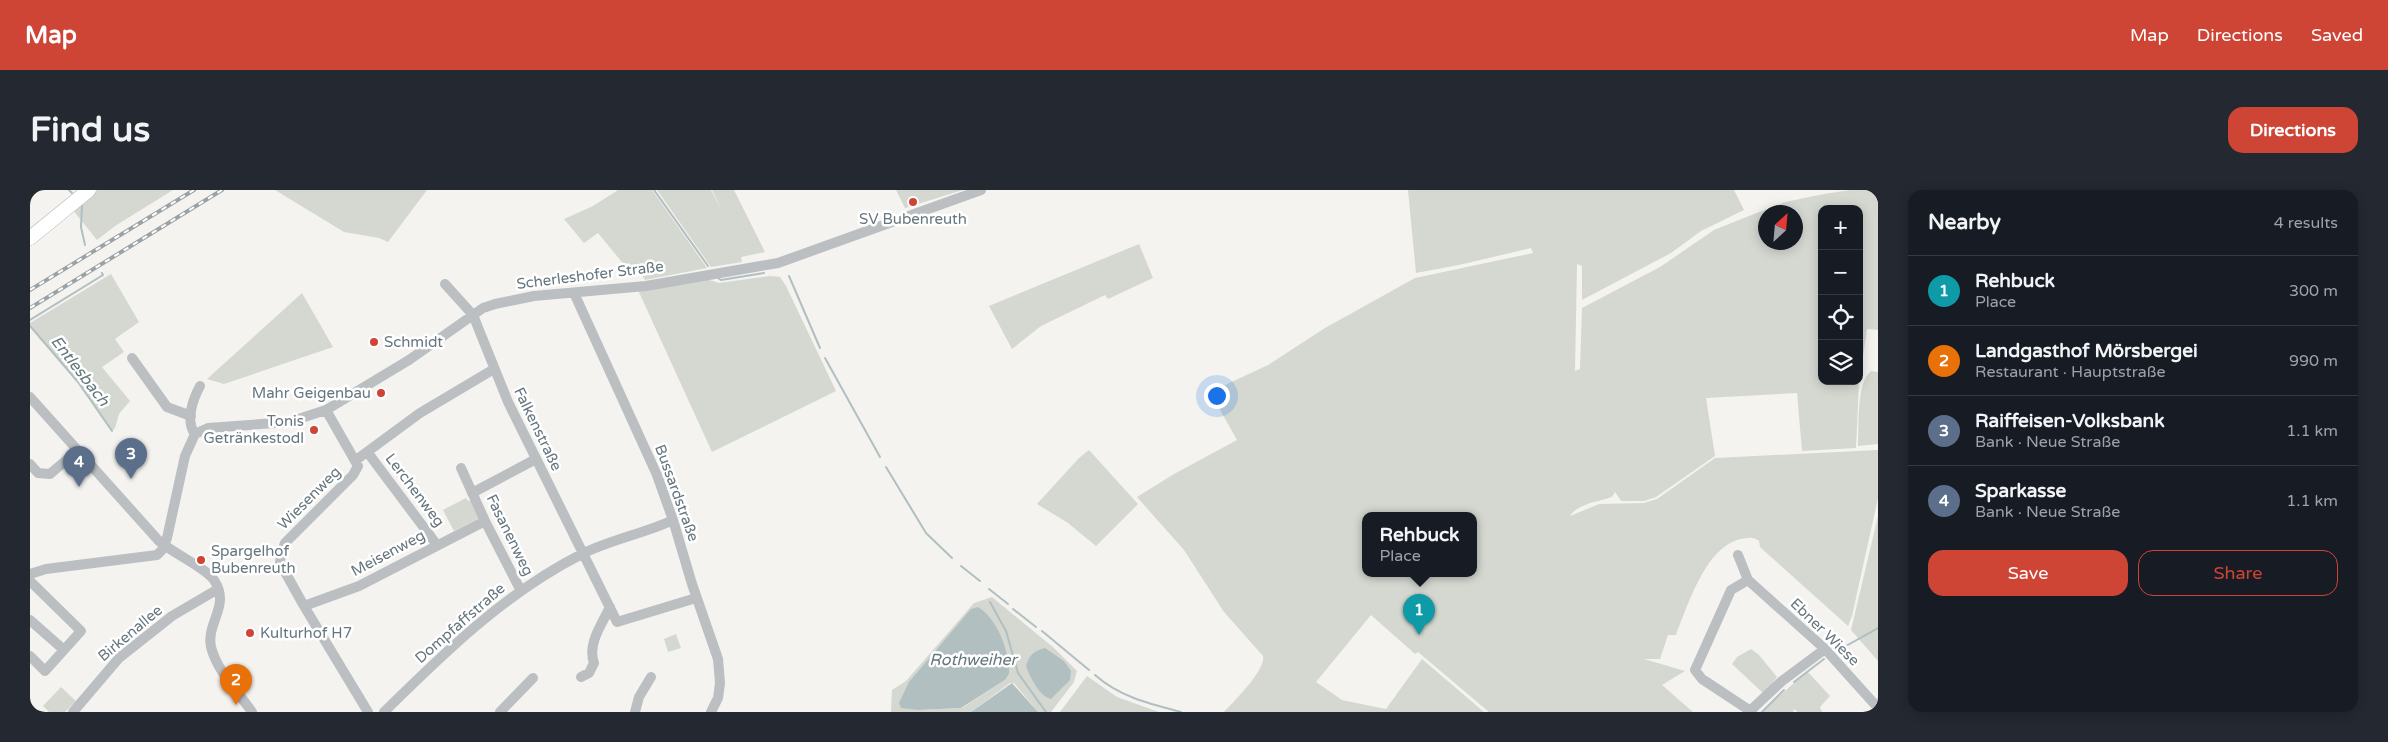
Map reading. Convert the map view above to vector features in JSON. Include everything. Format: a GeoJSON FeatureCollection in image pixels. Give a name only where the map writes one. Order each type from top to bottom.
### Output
{"type":"FeatureCollection","features":[{"type":"Feature","properties":{"kind":"main road"},"geometry":{"type":"LineString","coordinates":[[30,238],[89,190]]}},
{"type":"Feature","properties":{"kind":"street","name":"Scherleshofer Straße"},"geometry":{"type":"LineString","coordinates":[[195,434],[208,428],[289,422],[326,410],[408,360],[483,308],[514,299],[646,286],[778,263],[980,190]]}},
{"type":"Feature","properties":{"kind":"street"},"geometry":{"type":"LineString","coordinates":[[445,284],[473,315]]}},
{"type":"Feature","properties":{"kind":"street","name":"Bussardstraße"},"geometry":{"type":"LineString","coordinates":[[574,293],[658,475],[673,520],[719,667],[720,684],[718,698],[711,712]]}},
{"type":"Feature","properties":{"kind":"street","name":"Falkenstraße"},"geometry":{"type":"LineString","coordinates":[[473,315],[485,341],[494,369],[536,459],[610,607]]}},
{"type":"Feature","properties":{"kind":"street"},"geometry":{"type":"LineString","coordinates":[[132,358],[167,407],[190,416]]}},
{"type":"Feature","properties":{"kind":"street","name":"Wiesenweg"},"geometry":{"type":"LineString","coordinates":[[356,460],[420,413],[494,369]]}},
{"type":"Feature","properties":{"kind":"street"},"geometry":{"type":"LineString","coordinates":[[30,574],[46,569],[157,555],[165,546],[185,456],[195,434],[192,430],[190,416],[195,396],[200,386]]}},
{"type":"Feature","properties":{"kind":"street"},"geometry":{"type":"LineString","coordinates":[[30,397],[165,546],[206,571],[212,578],[218,589],[220,604],[212,630],[211,647],[221,669],[252,712]]}},
{"type":"Feature","properties":{"kind":"street","name":"Wiesenweg"},"geometry":{"type":"LineString","coordinates":[[326,410],[358,466],[354,475],[285,543],[280,563],[368,712]]}},
{"type":"Feature","properties":{"kind":"street"},"geometry":{"type":"LineString","coordinates":[[30,464],[38,473],[50,474],[77,451]]}},
{"type":"Feature","properties":{"kind":"street","name":"Lerchenweg"},"geometry":{"type":"LineString","coordinates":[[368,453],[437,544]]}},
{"type":"Feature","properties":{"kind":"street","name":"Fasanenweg"},"geometry":{"type":"LineString","coordinates":[[472,493],[536,459]]}},
{"type":"Feature","properties":{"kind":"street","name":"Fasanenweg"},"geometry":{"type":"LineString","coordinates":[[460,468],[485,522],[521,590]]}},
{"type":"Feature","properties":{"kind":"street","name":"Dompfaffstraße"},"geometry":{"type":"LineString","coordinates":[[384,712],[455,643],[521,590],[582,554],[673,520]]}},
{"type":"Feature","properties":{"kind":"street","name":"Meisenweg"},"geometry":{"type":"LineString","coordinates":[[304,606],[359,586],[406,564],[437,544],[485,522]]}},
{"type":"Feature","properties":{"kind":"street","name":"Ebner Wiese"},"geometry":{"type":"LineString","coordinates":[[1738,555],[1748,580],[1825,649],[1878,708]]}},
{"type":"Feature","properties":{"kind":"street"},"geometry":{"type":"LineString","coordinates":[[1748,580],[1731,590],[1695,670],[1702,680],[1751,711],[1782,681],[1825,649]]}},
{"type":"Feature","properties":{"kind":"street"},"geometry":{"type":"LineString","coordinates":[[30,582],[81,631],[45,671],[30,656]]}},
{"type":"Feature","properties":{"kind":"street","name":"Birkenallee"},"geometry":{"type":"LineString","coordinates":[[73,712],[119,658],[172,616],[218,589]]}},
{"type":"Feature","properties":{"kind":"street"},"geometry":{"type":"LineString","coordinates":[[610,607],[618,622],[696,598]]}},
{"type":"Feature","properties":{"kind":"street"},"geometry":{"type":"LineString","coordinates":[[582,678],[589,673],[594,663],[590,653],[593,637],[610,607]]}},
{"type":"Feature","properties":{"kind":"street"},"geometry":{"type":"LineString","coordinates":[[30,620],[64,650]]}},
{"type":"Feature","properties":{"kind":"street"},"geometry":{"type":"LineString","coordinates":[[590,653],[601,657]]}},
{"type":"Feature","properties":{"kind":"street"},"geometry":{"type":"LineString","coordinates":[[500,712],[533,678]]}},
{"type":"Feature","properties":{"kind":"street"},"geometry":{"type":"LineString","coordinates":[[635,712],[639,697],[651,678]]}},
{"type":"Feature","properties":{"kind":"shaded area"},"geometry":{"type":"Polygon","coordinates":[[[98,190],[173,190],[115,226],[97,240],[72,209],[98,190]]]}},
{"type":"Feature","properties":{"kind":"shaded area"},"geometry":{"type":"Polygon","coordinates":[[[275,190],[427,190],[388,242],[379,238],[344,232],[275,190]]]}},
{"type":"Feature","properties":{"kind":"shaded area"},"geometry":{"type":"Polygon","coordinates":[[[618,190],[652,190],[707,268],[645,280],[637,267],[630,272],[598,233],[584,243],[564,219],[593,206],[618,190]]]}},
{"type":"Feature","properties":{"kind":"shaded area"},"geometry":{"type":"Polygon","coordinates":[[[657,190],[711,190],[722,211],[712,190],[734,190],[765,252],[741,257],[742,262],[711,267],[657,190]]]}},
{"type":"Feature","properties":{"kind":"shaded area","name":"SV Bubenreuth"},"geometry":{"type":"Polygon","coordinates":[[[896,190],[963,190],[905,208],[896,190]]]}},
{"type":"Feature","properties":{"kind":"shaded area"},"geometry":{"type":"Polygon","coordinates":[[[1408,190],[1734,190],[1744,210],[1701,231],[1671,253],[1582,300],[1582,266],[1577,264],[1575,371],[1580,369],[1582,308],[1660,267],[1714,230],[1758,212],[1758,250],[1803,250],[1803,205],[1777,205],[1850,190],[1878,190],[1878,330],[1867,329],[1863,356],[1863,205],[1818,205],[1818,385],[1859,385],[1856,448],[1802,451],[1797,393],[1706,398],[1715,456],[1656,497],[1644,501],[1621,501],[1615,492],[1612,497],[1583,506],[1570,516],[1599,504],[1644,503],[1657,499],[1715,458],[1878,450],[1878,498],[1852,616],[1848,626],[1760,547],[1757,539],[1746,538],[1729,544],[1708,565],[1693,593],[1676,635],[1668,635],[1660,659],[1644,659],[1685,671],[1662,685],[1693,712],[1489,712],[1418,652],[1415,654],[1371,615],[1316,682],[1342,700],[1386,709],[1422,659],[1484,712],[1224,712],[1255,677],[1263,662],[1263,656],[1224,612],[1184,550],[1137,497],[1174,474],[1237,440],[1210,392],[1268,365],[1325,328],[1415,278],[1533,253],[1531,248],[1416,273],[1408,190]]]}},
{"type":"Feature","properties":{"kind":"shaded area"},"geometry":{"type":"Polygon","coordinates":[[[1139,244],[1153,278],[1108,299],[1105,295],[1041,326],[1012,349],[989,306],[1139,244]]]}},
{"type":"Feature","properties":{"kind":"shaded area"},"geometry":{"type":"Polygon","coordinates":[[[111,274],[139,322],[115,339],[124,352],[102,367],[130,401],[119,414],[115,428],[112,431],[78,382],[30,326],[30,323],[111,274]]]}},
{"type":"Feature","properties":{"kind":"shaded area"},"geometry":{"type":"Polygon","coordinates":[[[770,276],[780,277],[786,286],[836,391],[712,452],[638,290],[706,279],[719,283],[770,276]]]}},
{"type":"Feature","properties":{"kind":"shaded area"},"geometry":{"type":"Polygon","coordinates":[[[302,293],[333,347],[224,384],[207,379],[302,293]]]}},
{"type":"Feature","properties":{"kind":"shaded area"},"geometry":{"type":"Polygon","coordinates":[[[1871,371],[1878,372],[1878,444],[1858,446],[1861,395],[1866,377],[1871,371]]]}},
{"type":"Feature","properties":{"kind":"shaded area"},"geometry":{"type":"Polygon","coordinates":[[[1089,450],[1138,504],[1096,546],[1068,523],[1037,504],[1079,458],[1089,450]]]}},
{"type":"Feature","properties":{"kind":"shaded area"},"geometry":{"type":"Polygon","coordinates":[[[466,498],[468,501],[472,500],[479,518],[454,531],[443,510],[466,498]]]}},
{"type":"Feature","properties":{"kind":"shaded area"},"geometry":{"type":"Polygon","coordinates":[[[1878,516],[1878,661],[1851,630],[1878,516]]]}},
{"type":"Feature","properties":{"kind":"shaded area"},"geometry":{"type":"Polygon","coordinates":[[[992,597],[1054,648],[1077,671],[1074,682],[1051,712],[1038,712],[1014,683],[1010,683],[971,712],[891,712],[892,690],[906,681],[974,603],[992,597]],[[1009,674],[918,710],[962,708],[1005,680],[1009,674]]]}},
{"type":"Feature","properties":{"kind":"shaded area"},"geometry":{"type":"Polygon","coordinates":[[[676,634],[681,648],[668,652],[664,639],[676,634]]]}},
{"type":"Feature","properties":{"kind":"shaded area"},"geometry":{"type":"Polygon","coordinates":[[[1751,649],[1759,655],[1777,677],[1764,694],[1732,664],[1737,657],[1751,649]]]}},
{"type":"Feature","properties":{"kind":"shaded area"},"geometry":{"type":"Polygon","coordinates":[[[1807,671],[1830,696],[1820,707],[1822,712],[1798,712],[1794,709],[1793,712],[1762,712],[1807,671]]]}},
{"type":"Feature","properties":{"kind":"shaded area"},"geometry":{"type":"Polygon","coordinates":[[[1087,676],[1117,697],[1159,712],[1060,712],[1087,676]]]}},
{"type":"Feature","properties":{"kind":"shaded area"},"geometry":{"type":"Polygon","coordinates":[[[61,687],[76,701],[65,712],[49,712],[43,706],[61,687]]]}},
{"type":"Feature","properties":{"kind":"water","name":"Rothweiher"},"geometry":{"type":"Polygon","coordinates":[[[978,607],[991,619],[1005,646],[1009,674],[1005,680],[961,708],[918,710],[901,708],[899,703],[909,682],[971,609],[978,607]]]}},
{"type":"Feature","properties":{"kind":"water","name":"Rothweiher"},"geometry":{"type":"Polygon","coordinates":[[[1045,648],[1064,661],[1071,671],[1070,680],[1051,699],[1039,690],[1026,666],[1033,654],[1045,648]]]}},
{"type":"Feature","properties":{"kind":"water","name":"Rothweiher"},"geometry":{"type":"Polygon","coordinates":[[[1012,683],[1038,712],[971,712],[1012,683]]]}},
{"type":"Feature","properties":{"kind":"waterway","name":"Entlesbach"},"geometry":{"type":"LineString","coordinates":[[69,190],[72,193]]}},
{"type":"Feature","properties":{"kind":"waterway"},"geometry":{"type":"LineString","coordinates":[[654,190],[708,266]]}},
{"type":"Feature","properties":{"kind":"waterway","name":"Entlesbach"},"geometry":{"type":"LineString","coordinates":[[82,206],[81,227],[85,245]]}},
{"type":"Feature","properties":{"kind":"waterway","name":"Entlesbach"},"geometry":{"type":"LineString","coordinates":[[30,320],[103,275],[102,273]]}},
{"type":"Feature","properties":{"kind":"waterway"},"geometry":{"type":"LineString","coordinates":[[718,278],[721,280],[764,273]]}},
{"type":"Feature","properties":{"kind":"waterway"},"geometry":{"type":"LineString","coordinates":[[789,276],[820,348]]}},
{"type":"Feature","properties":{"kind":"waterway","name":"Entlesbach"},"geometry":{"type":"LineString","coordinates":[[30,326],[78,382],[112,431]]}},
{"type":"Feature","properties":{"kind":"waterway"},"geometry":{"type":"LineString","coordinates":[[825,358],[880,457]]}},
{"type":"Feature","properties":{"kind":"waterway"},"geometry":{"type":"LineString","coordinates":[[886,467],[926,533],[952,558]]}},
{"type":"Feature","properties":{"kind":"waterway"},"geometry":{"type":"LineString","coordinates":[[961,566],[980,581]]}},
{"type":"Feature","properties":{"kind":"waterway"},"geometry":{"type":"LineString","coordinates":[[989,589],[1008,604]]}},
{"type":"Feature","properties":{"kind":"waterway"},"geometry":{"type":"LineString","coordinates":[[990,602],[1006,631],[1018,673],[1046,712]]}},
{"type":"Feature","properties":{"kind":"waterway"},"geometry":{"type":"LineString","coordinates":[[1013,609],[1036,627]]}},
{"type":"Feature","properties":{"kind":"waterway"},"geometry":{"type":"LineString","coordinates":[[1837,651],[1878,628]]}},
{"type":"Feature","properties":{"kind":"waterway"},"geometry":{"type":"LineString","coordinates":[[1042,631],[1089,670]]}},
{"type":"Feature","properties":{"kind":"waterway"},"geometry":{"type":"LineString","coordinates":[[1794,682],[1824,659]]}},
{"type":"Feature","properties":{"kind":"waterway"},"geometry":{"type":"LineString","coordinates":[[1095,675],[1125,694],[1147,703],[1181,712]]}},
{"type":"Feature","properties":{"kind":"waterway"},"geometry":{"type":"LineString","coordinates":[[1762,712],[1784,690]]}},
{"type":"Feature","properties":{"kind":"railway"},"geometry":{"type":"LineString","coordinates":[[30,290],[194,190]]}},
{"type":"Feature","properties":{"kind":"railway"},"geometry":{"type":"LineString","coordinates":[[30,308],[222,190]]}},
{"type":"Feature","properties":{"kind":"place","name":"SV Bubenreuth"},"geometry":{"type":"Point","coordinates":[913,202]}},
{"type":"Feature","properties":{"kind":"place","name":"Schmidt"},"geometry":{"type":"Point","coordinates":[374,342]}},
{"type":"Feature","properties":{"kind":"place","name":"Mahr Geigenbau"},"geometry":{"type":"Point","coordinates":[381,393]}},
{"type":"Feature","properties":{"kind":"place","name":"Tonis Getränkestodl"},"geometry":{"type":"Point","coordinates":[314,430]}},
{"type":"Feature","properties":{"kind":"place","name":"Raiffeisen-Volksbank"},"geometry":{"type":"Point","coordinates":[131,479]}},
{"type":"Feature","properties":{"kind":"place","name":"Sparkasse"},"geometry":{"type":"Point","coordinates":[79,487]}},
{"type":"Feature","properties":{"kind":"place","name":"Spargelhof Bubenreuth"},"geometry":{"type":"Point","coordinates":[201,560]}},
{"type":"Feature","properties":{"kind":"place","name":"Kulturhof H7"},"geometry":{"type":"Point","coordinates":[250,633]}},
{"type":"Feature","properties":{"kind":"place","name":"Rehbuck"},"geometry":{"type":"Point","coordinates":[1419,635]}},
{"type":"Feature","properties":{"kind":"place","name":"Landgasthof Mörsbergei"},"geometry":{"type":"Point","coordinates":[236,705]}}]}
